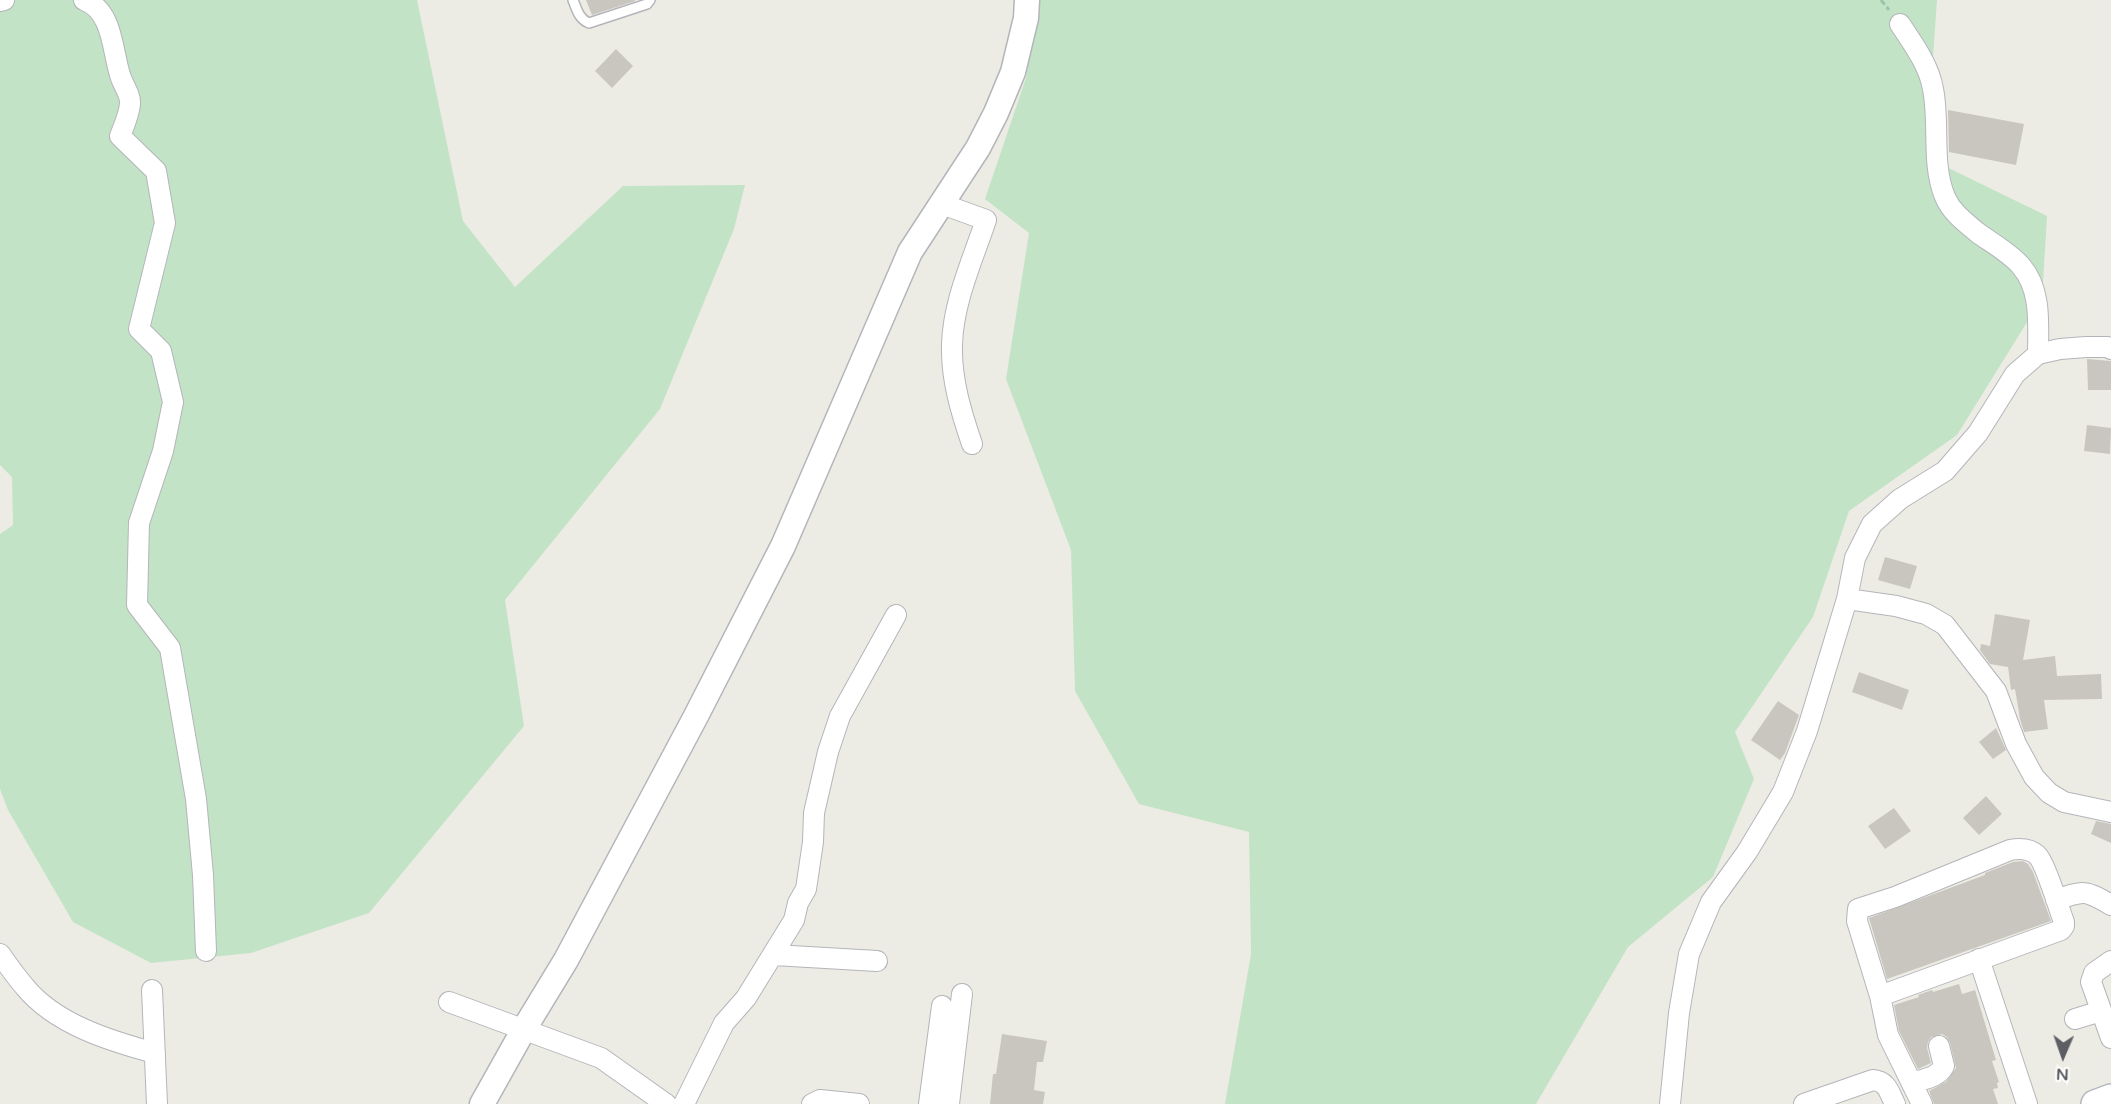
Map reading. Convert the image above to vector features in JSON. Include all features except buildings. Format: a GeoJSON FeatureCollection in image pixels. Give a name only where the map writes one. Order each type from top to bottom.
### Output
{"type":"FeatureCollection","features":[{"type":"Feature","properties":{"kind":"main road"},"geometry":{"type":"LineString","coordinates":[[2095,1104],[2111,1098]]}},
{"type":"Feature","properties":{"kind":"street"},"geometry":{"type":"LineString","coordinates":[[84,0],[100,13],[112,36],[120,76],[131,102],[120,136],[156,171],[165,223],[139,328],[162,351],[173,402],[163,452],[139,523],[137,605],[170,648],[196,799],[204,875],[206,951]]}},
{"type":"Feature","properties":{"kind":"street"},"geometry":{"type":"LineString","coordinates":[[482,1104],[566,960],[696,716],[783,546],[910,252],[978,148],[1009,82],[1026,18],[1027,0]]}},
{"type":"Feature","properties":{"kind":"street"},"geometry":{"type":"LineString","coordinates":[[1900,24],[1920,54],[1933,86],[1937,115],[1939,175],[1945,197],[1956,216],[2021,266],[2032,283],[2038,314],[2038,354]]}},
{"type":"Feature","properties":{"kind":"street"},"geometry":{"type":"LineString","coordinates":[[942,204],[987,220],[959,303],[952,345],[957,403],[972,444]]}},
{"type":"Feature","properties":{"kind":"street"},"geometry":{"type":"LineString","coordinates":[[1670,1104],[1679,1013],[1689,954],[1711,902],[1747,852],[1783,792],[1807,731],[1847,599],[1855,558],[1872,524],[1900,498],[1945,471],[1978,434],[2015,374],[2038,354],[2086,347],[2111,349]]}},
{"type":"Feature","properties":{"kind":"street"},"geometry":{"type":"LineString","coordinates":[[1847,599],[1896,606],[1926,614],[1945,625],[1996,691],[2016,744],[2034,777],[2049,793],[2064,802],[2111,812]]}},
{"type":"Feature","properties":{"kind":"street"},"geometry":{"type":"LineString","coordinates":[[684,1104],[724,1023],[746,998],[794,920],[798,903],[806,889],[813,842],[814,813],[828,752],[840,716],[896,615]]}},
{"type":"Feature","properties":{"kind":"street"},"geometry":{"type":"LineString","coordinates":[[1880,996],[2061,930],[2064,922],[2040,858],[2028,850],[2019,848],[2010,850],[1895,897],[1858,909],[1857,921],[1880,996],[1888,1035],[1922,1104]]}},
{"type":"Feature","properties":{"kind":"street"},"geometry":{"type":"LineString","coordinates":[[2056,900],[2083,892],[2090,893],[2111,905]]}},
{"type":"Feature","properties":{"kind":"street"},"geometry":{"type":"LineString","coordinates":[[0,954],[26,989],[54,1012],[114,1042],[154,1053]]}},
{"type":"Feature","properties":{"kind":"street"},"geometry":{"type":"LineString","coordinates":[[774,955],[877,961]]}},
{"type":"Feature","properties":{"kind":"street"},"geometry":{"type":"LineString","coordinates":[[1979,959],[2027,1104]]}},
{"type":"Feature","properties":{"kind":"street"},"geometry":{"type":"LineString","coordinates":[[2111,961],[2091,977],[2093,989],[2111,1038]]}},
{"type":"Feature","properties":{"kind":"street"},"geometry":{"type":"LineString","coordinates":[[152,990],[157,1104]]}},
{"type":"Feature","properties":{"kind":"street"},"geometry":{"type":"LineString","coordinates":[[949,1104],[962,994]]}},
{"type":"Feature","properties":{"kind":"street"},"geometry":{"type":"LineString","coordinates":[[449,1002],[601,1058],[666,1104]]}},
{"type":"Feature","properties":{"kind":"street"},"geometry":{"type":"LineString","coordinates":[[929,1104],[942,1006]]}},
{"type":"Feature","properties":{"kind":"street"},"geometry":{"type":"LineString","coordinates":[[2075,1019],[2101,1011]]}},
{"type":"Feature","properties":{"kind":"street"},"geometry":{"type":"LineString","coordinates":[[1912,1083],[1942,1071],[1944,1066],[1939,1046]]}},
{"type":"Feature","properties":{"kind":"street"},"geometry":{"type":"LineString","coordinates":[[1804,1104],[1873,1080],[1882,1081],[1895,1104]]}},
{"type":"Feature","properties":{"kind":"street"},"geometry":{"type":"LineString","coordinates":[[812,1104],[820,1100],[860,1104]]}},
{"type":"Feature","properties":{"kind":"lane"},"geometry":{"type":"LineString","coordinates":[[573,0],[579,16],[583,21],[589,23],[647,4],[650,0]]}},
{"type":"Feature","properties":{"kind":"green space"},"geometry":{"type":"Polygon","coordinates":[[[0,0],[417,0],[463,221],[515,287],[623,186],[745,185],[734,229],[660,409],[505,600],[524,726],[369,913],[251,953],[151,963],[73,922],[8,810],[0,789],[0,534],[13,525],[12,477],[0,465],[0,0]]]}},
{"type":"Feature","properties":{"kind":"green space"},"geometry":{"type":"Polygon","coordinates":[[[1038,0],[1937,0],[1926,157],[2047,216],[2042,298],[1957,435],[1849,511],[1813,617],[1735,732],[1754,779],[1713,877],[1628,947],[1536,1104],[1225,1104],[1251,954],[1249,832],[1139,804],[1075,691],[1071,550],[1006,379],[1029,233],[985,199],[1026,78],[1038,0]]]}}]}
